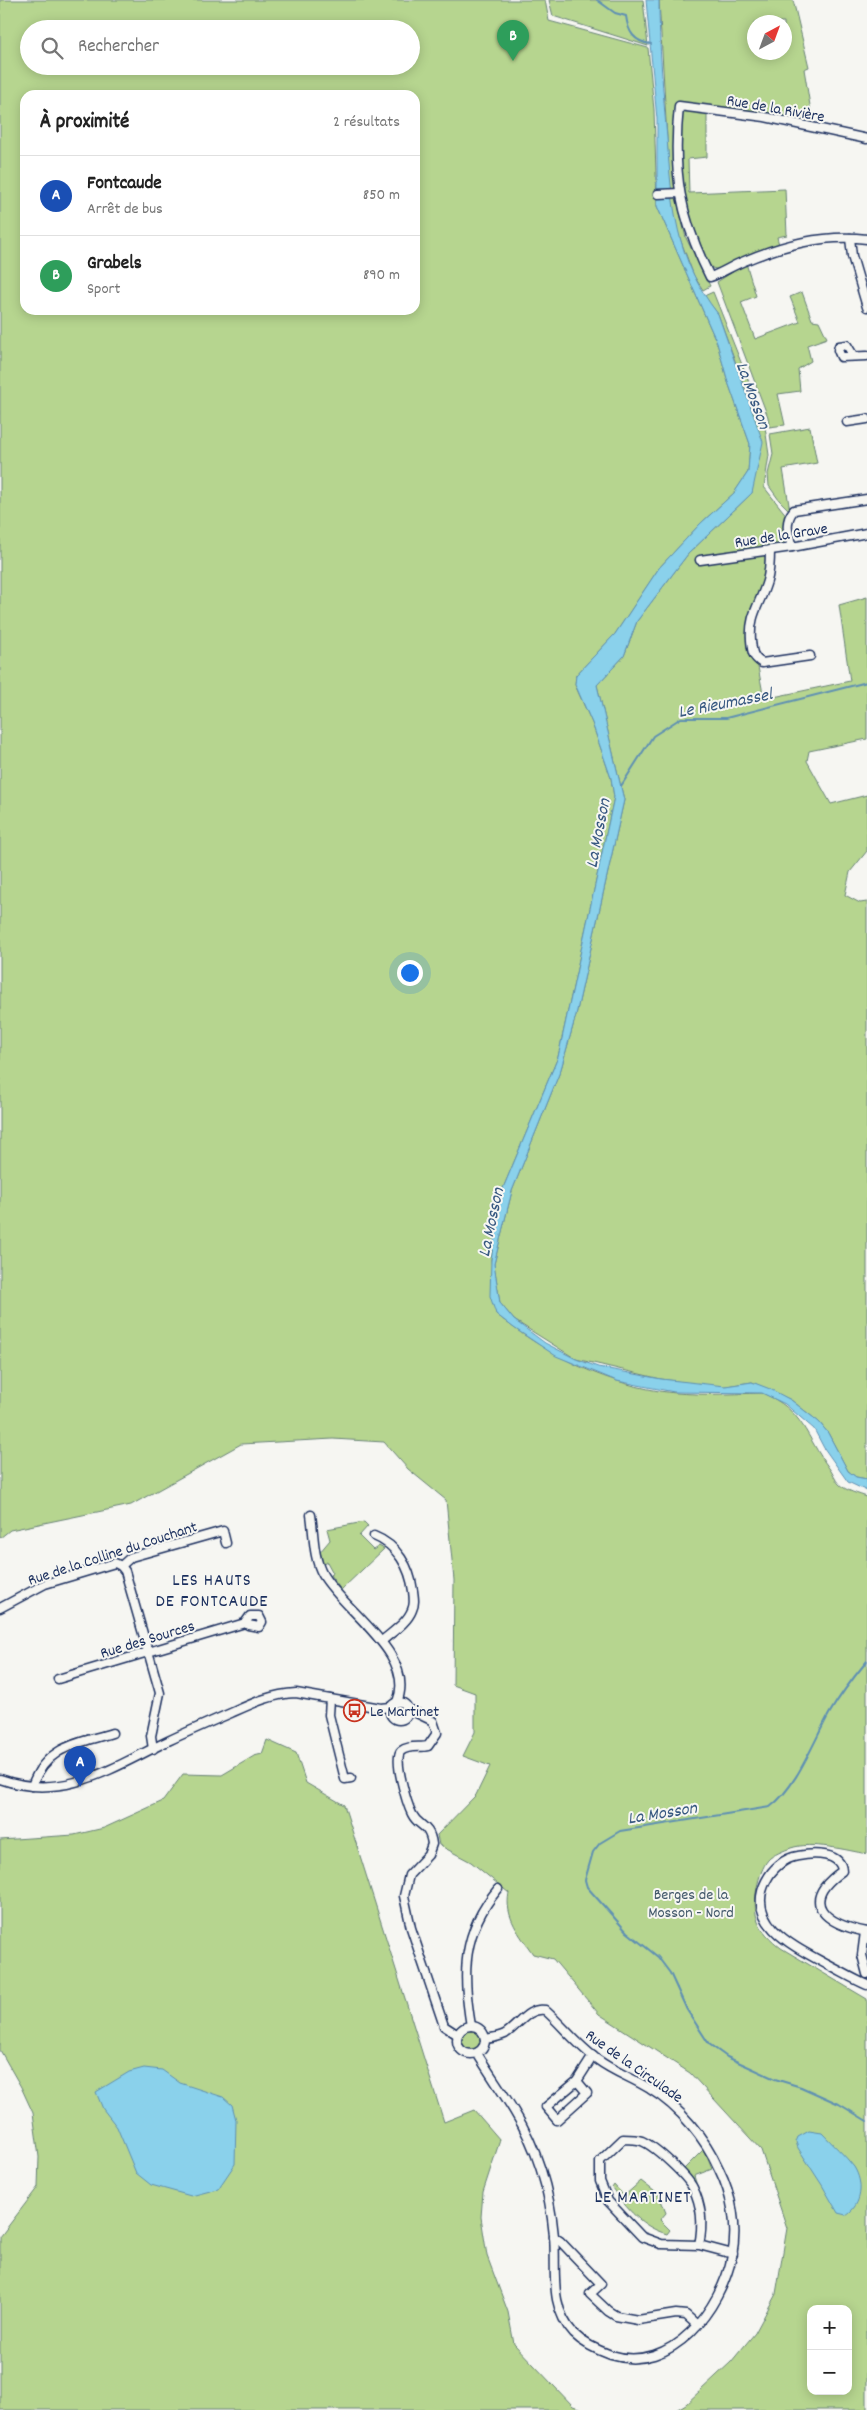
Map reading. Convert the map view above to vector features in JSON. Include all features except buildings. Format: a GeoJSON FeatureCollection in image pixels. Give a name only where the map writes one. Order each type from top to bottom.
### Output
{"type":"FeatureCollection","features":[{"type":"Feature","properties":{"kind":"street","name":"Rue de la Rivière"},"geometry":{"type":"LineString","coordinates":[[677,193],[675,143],[679,106],[765,118],[867,139]]}},
{"type":"Feature","properties":{"kind":"street"},"geometry":{"type":"LineString","coordinates":[[658,194],[677,193],[697,251],[710,277],[723,273],[738,263],[798,242],[830,237],[867,239]]}},
{"type":"Feature","properties":{"kind":"street"},"geometry":{"type":"LineString","coordinates":[[850,238],[852,256],[867,307]]}},
{"type":"Feature","properties":{"kind":"street"},"geometry":{"type":"LineString","coordinates":[[853,355],[867,356]]}},
{"type":"Feature","properties":{"kind":"street"},"geometry":{"type":"LineString","coordinates":[[847,422],[867,420]]}},
{"type":"Feature","properties":{"kind":"street"},"geometry":{"type":"LineString","coordinates":[[792,547],[788,525],[789,515],[794,510],[867,499]]}},
{"type":"Feature","properties":{"kind":"street","name":"Rue de la Grave"},"geometry":{"type":"LineString","coordinates":[[700,560],[792,547],[867,533]]}},
{"type":"Feature","properties":{"kind":"street"},"geometry":{"type":"LineString","coordinates":[[770,550],[770,566],[766,582],[753,613],[750,626],[752,653],[755,659],[762,663],[810,656]]}},
{"type":"Feature","properties":{"kind":"street"},"geometry":{"type":"LineString","coordinates":[[312,1515],[315,1546],[322,1574],[344,1601],[382,1641],[400,1678],[393,1717],[398,1720],[403,1719],[410,1713]]}},
{"type":"Feature","properties":{"kind":"street","name":"Rue de la Colline du Couchant"},"geometry":{"type":"LineString","coordinates":[[0,1608],[45,1584],[115,1563],[122,1566],[131,1557],[223,1531],[226,1543]]}},
{"type":"Feature","properties":{"kind":"street"},"geometry":{"type":"LineString","coordinates":[[374,1536],[383,1540],[406,1565],[411,1575],[414,1603],[408,1617],[382,1641]]}},
{"type":"Feature","properties":{"kind":"street"},"geometry":{"type":"LineString","coordinates":[[122,1566],[160,1693],[151,1736],[153,1749]]}},
{"type":"Feature","properties":{"kind":"street","name":"Rue des Sources"},"geometry":{"type":"LineString","coordinates":[[58,1679],[245,1623]]}},
{"type":"Feature","properties":{"kind":"street"},"geometry":{"type":"LineString","coordinates":[[0,1779],[43,1787],[74,1783],[97,1776],[270,1696],[296,1693],[381,1708],[396,1704],[410,1713],[433,1721],[437,1729],[436,1737],[428,1746],[402,1750],[398,1761],[411,1811],[414,1817],[428,1828],[432,1844],[428,1855],[409,1875],[404,1896],[412,1928],[444,2026],[458,2035]]}},
{"type":"Feature","properties":{"kind":"street"},"geometry":{"type":"LineString","coordinates":[[330,1699],[329,1715],[345,1779],[351,1778]]}},
{"type":"Feature","properties":{"kind":"street"},"geometry":{"type":"LineString","coordinates":[[32,1786],[45,1762],[58,1750],[112,1733]]}},
{"type":"Feature","properties":{"kind":"street"},"geometry":{"type":"LineString","coordinates":[[867,1974],[862,1954],[866,1932],[845,1927],[829,1918],[820,1907],[818,1898],[822,1888],[842,1871],[841,1863],[837,1858],[819,1855],[798,1856],[780,1864],[766,1880],[762,1899],[762,1909],[771,1927],[786,1941],[867,1985]]}},
{"type":"Feature","properties":{"kind":"street"},"geometry":{"type":"LineString","coordinates":[[471,2026],[465,1988],[466,1954],[470,1939],[485,1909],[498,1889]]}},
{"type":"Feature","properties":{"kind":"street","name":"Rue de la Circulade"},"geometry":{"type":"LineString","coordinates":[[477,2053],[515,2112],[534,2149],[550,2206],[554,2237],[554,2277],[558,2305],[567,2324],[575,2334],[593,2348],[628,2358],[655,2355],[680,2342],[697,2325],[714,2303],[726,2278],[733,2254],[734,2223],[731,2202],[719,2168],[702,2139],[687,2120],[661,2096],[593,2056],[545,2010],[540,2009],[530,2012],[505,2033],[485,2039]]}},
{"type":"Feature","properties":{"kind":"street"},"geometry":{"type":"LineString","coordinates":[[471,2026],[482,2032],[485,2039],[483,2048],[477,2053],[463,2052],[458,2044],[458,2035],[463,2029],[471,2026]]}},
{"type":"Feature","properties":{"kind":"street"},"geometry":{"type":"LineString","coordinates":[[577,2081],[587,2093],[557,2120],[546,2107],[577,2081],[593,2056]]}},
{"type":"Feature","properties":{"kind":"street"},"geometry":{"type":"LineString","coordinates":[[699,2245],[702,2232],[701,2214],[693,2187],[653,2147],[642,2141],[623,2139],[600,2161],[600,2181],[605,2195],[614,2208],[634,2230],[642,2237],[661,2244],[699,2245],[733,2254]]}},
{"type":"Feature","properties":{"kind":"street"},"geometry":{"type":"LineString","coordinates":[[554,2237],[601,2284],[590,2294],[608,2312],[616,2316],[638,2320],[676,2314],[686,2315],[697,2325]]}},
{"type":"Feature","properties":{"kind":"green space","name":"Berges de la Mosson - Nord"},"geometry":{"type":"Polygon","coordinates":[[[0,0],[545,0],[549,21],[648,48],[654,110],[657,206],[717,343],[728,382],[750,444],[748,472],[734,493],[700,524],[659,568],[615,634],[576,675],[575,685],[592,723],[611,778],[614,797],[558,1057],[501,1193],[491,1259],[496,1314],[533,1341],[552,1352],[572,1363],[614,1380],[672,1393],[762,1393],[787,1407],[795,1416],[839,1484],[867,1497],[867,1854],[808,1845],[791,1848],[772,1856],[761,1872],[755,1904],[757,1918],[761,1927],[777,1945],[867,1999],[867,2410],[676,2410],[686,2404],[731,2362],[755,2333],[776,2294],[787,2228],[761,2150],[690,2073],[599,2014],[553,1959],[533,1954],[518,1933],[511,1918],[508,1902],[509,1893],[471,1862],[439,1845],[437,1835],[476,1795],[490,1766],[463,1756],[475,1732],[475,1693],[453,1685],[454,1580],[446,1500],[408,1469],[384,1442],[333,1439],[241,1444],[131,1505],[10,1530],[0,1538],[0,0]]]}},
{"type":"Feature","properties":{"kind":"green space"},"geometry":{"type":"Polygon","coordinates":[[[549,0],[643,0],[648,46],[553,16],[549,0]]]}},
{"type":"Feature","properties":{"kind":"green space"},"geometry":{"type":"Polygon","coordinates":[[[659,0],[793,0],[809,67],[804,69],[813,124],[677,104],[673,150],[676,190],[670,190],[659,0]]]}},
{"type":"Feature","properties":{"kind":"green space"},"geometry":{"type":"Polygon","coordinates":[[[681,110],[707,113],[707,157],[688,159],[689,193],[785,189],[787,235],[777,237],[779,245],[720,270],[712,268],[700,253],[683,194],[678,155],[681,110]]]}},
{"type":"Feature","properties":{"kind":"green space"},"geometry":{"type":"Polygon","coordinates":[[[676,196],[686,238],[710,286],[703,290],[694,276],[676,228],[671,197],[676,196]]]}},
{"type":"Feature","properties":{"kind":"green space"},"geometry":{"type":"Polygon","coordinates":[[[746,263],[756,296],[741,302],[755,339],[800,322],[790,297],[802,292],[812,320],[819,321],[827,338],[807,345],[811,361],[798,369],[800,391],[778,394],[785,425],[769,427],[768,417],[717,282],[746,263]]]}},
{"type":"Feature","properties":{"kind":"green space"},"geometry":{"type":"Polygon","coordinates":[[[713,292],[764,420],[769,455],[764,487],[787,516],[784,524],[787,545],[773,553],[773,573],[753,627],[755,651],[764,699],[850,681],[839,605],[867,597],[867,739],[809,751],[807,761],[831,804],[867,795],[867,851],[850,872],[845,895],[860,903],[867,902],[867,1479],[856,1477],[848,1471],[828,1433],[819,1422],[791,1400],[752,1382],[720,1387],[661,1379],[576,1359],[514,1320],[500,1303],[494,1264],[512,1191],[561,1069],[576,1015],[624,800],[597,685],[624,656],[637,621],[688,554],[752,493],[753,410],[718,314],[704,296],[713,292]]]}},
{"type":"Feature","properties":{"kind":"green space"},"geometry":{"type":"Polygon","coordinates":[[[810,427],[817,463],[783,469],[790,511],[769,486],[768,474],[773,454],[770,434],[810,427]]]}},
{"type":"Feature","properties":{"kind":"green space"},"geometry":{"type":"Polygon","coordinates":[[[364,1522],[368,1526],[359,1536],[373,1550],[379,1546],[384,1549],[341,1590],[330,1575],[333,1573],[327,1562],[323,1564],[320,1552],[330,1540],[327,1529],[364,1522]]]}},
{"type":"Feature","properties":{"kind":"green space"},"geometry":{"type":"Polygon","coordinates":[[[267,1740],[296,1753],[306,1783],[344,1805],[444,2122],[474,2110],[500,2140],[483,2192],[481,2217],[487,2256],[508,2312],[514,2344],[573,2406],[586,2410],[0,2410],[0,2237],[38,2187],[39,2157],[33,2113],[0,2050],[0,1840],[74,1835],[104,1828],[163,1801],[183,1774],[222,1775],[254,1756],[262,1754],[267,1740]]]}},
{"type":"Feature","properties":{"kind":"green space"},"geometry":{"type":"Polygon","coordinates":[[[471,2030],[478,2033],[481,2040],[478,2047],[471,2050],[464,2047],[461,2040],[464,2033],[471,2030]]]}},
{"type":"Feature","properties":{"kind":"green space"},"geometry":{"type":"Polygon","coordinates":[[[704,2149],[712,2169],[694,2176],[697,2186],[695,2187],[682,2171],[704,2149]]]}},
{"type":"Feature","properties":{"kind":"green space"},"geometry":{"type":"Polygon","coordinates":[[[641,2181],[659,2195],[666,2213],[660,2220],[670,2230],[667,2234],[643,2222],[623,2203],[612,2188],[614,2185],[624,2196],[641,2181]]]}},
{"type":"Feature","properties":{"kind":"water"},"geometry":{"type":"Polygon","coordinates":[[[646,0],[659,0],[669,162],[678,230],[684,252],[693,273],[718,314],[763,442],[752,493],[688,554],[637,621],[624,656],[597,685],[624,800],[576,1015],[561,1069],[512,1191],[494,1264],[500,1303],[514,1320],[545,1343],[576,1359],[598,1367],[661,1379],[725,1386],[752,1382],[770,1389],[791,1400],[819,1422],[828,1433],[848,1471],[856,1477],[867,1479],[867,1491],[848,1482],[824,1448],[814,1429],[785,1404],[762,1393],[674,1392],[617,1381],[556,1356],[514,1328],[496,1314],[490,1296],[491,1260],[501,1193],[558,1057],[614,797],[611,778],[592,723],[575,684],[576,675],[615,634],[659,568],[700,524],[734,493],[748,472],[750,444],[728,382],[717,343],[657,206],[657,119],[646,0]]]}},
{"type":"Feature","properties":{"kind":"water"},"geometry":{"type":"Polygon","coordinates":[[[144,2068],[162,2070],[180,2083],[223,2097],[232,2105],[236,2120],[235,2164],[218,2189],[191,2196],[151,2185],[136,2173],[117,2127],[103,2109],[96,2092],[129,2072],[144,2068]]]}},
{"type":"Feature","properties":{"kind":"water"},"geometry":{"type":"Polygon","coordinates":[[[809,2131],[822,2133],[854,2167],[857,2173],[860,2193],[855,2206],[846,2215],[838,2213],[798,2148],[796,2142],[798,2137],[809,2131]]]}},
{"type":"Feature","properties":{"kind":"waterway"},"geometry":{"type":"LineString","coordinates":[[597,0],[615,13],[626,16],[628,27],[633,35],[640,41],[651,44]]}},
{"type":"Feature","properties":{"kind":"waterway","name":"Le Rieumassel"},"geometry":{"type":"LineString","coordinates":[[621,786],[653,736],[681,718],[726,718],[867,682]]}},
{"type":"Feature","properties":{"kind":"waterway","name":"La Mosson"},"geometry":{"type":"LineString","coordinates":[[867,1661],[833,1707],[796,1777],[788,1789],[770,1807],[620,1831],[600,1843],[593,1852],[585,1880],[587,1887],[627,1932],[658,1957],[670,1973],[687,2010],[709,2044],[727,2057],[775,2079],[801,2087],[839,2104],[867,2121]]}},
{"type":"Feature","properties":{"kind":"place","name":"Grabels"},"geometry":{"type":"Point","coordinates":[513,61]}},
{"type":"Feature","properties":{"kind":"place","name":"Le Martinet"},"geometry":{"type":"Point","coordinates":[354,1710]}},
{"type":"Feature","properties":{"kind":"place","name":"Fontcaude"},"geometry":{"type":"Point","coordinates":[80,1787]}},
{"type":"Feature","properties":{"kind":"district","name":"LES HAUTS DE FONTCAUDE"},"geometry":{"type":"Point","coordinates":[212,1589]}},
{"type":"Feature","properties":{"kind":"district","name":"LE MARTINET"},"geometry":{"type":"Point","coordinates":[643,2196]}}]}
